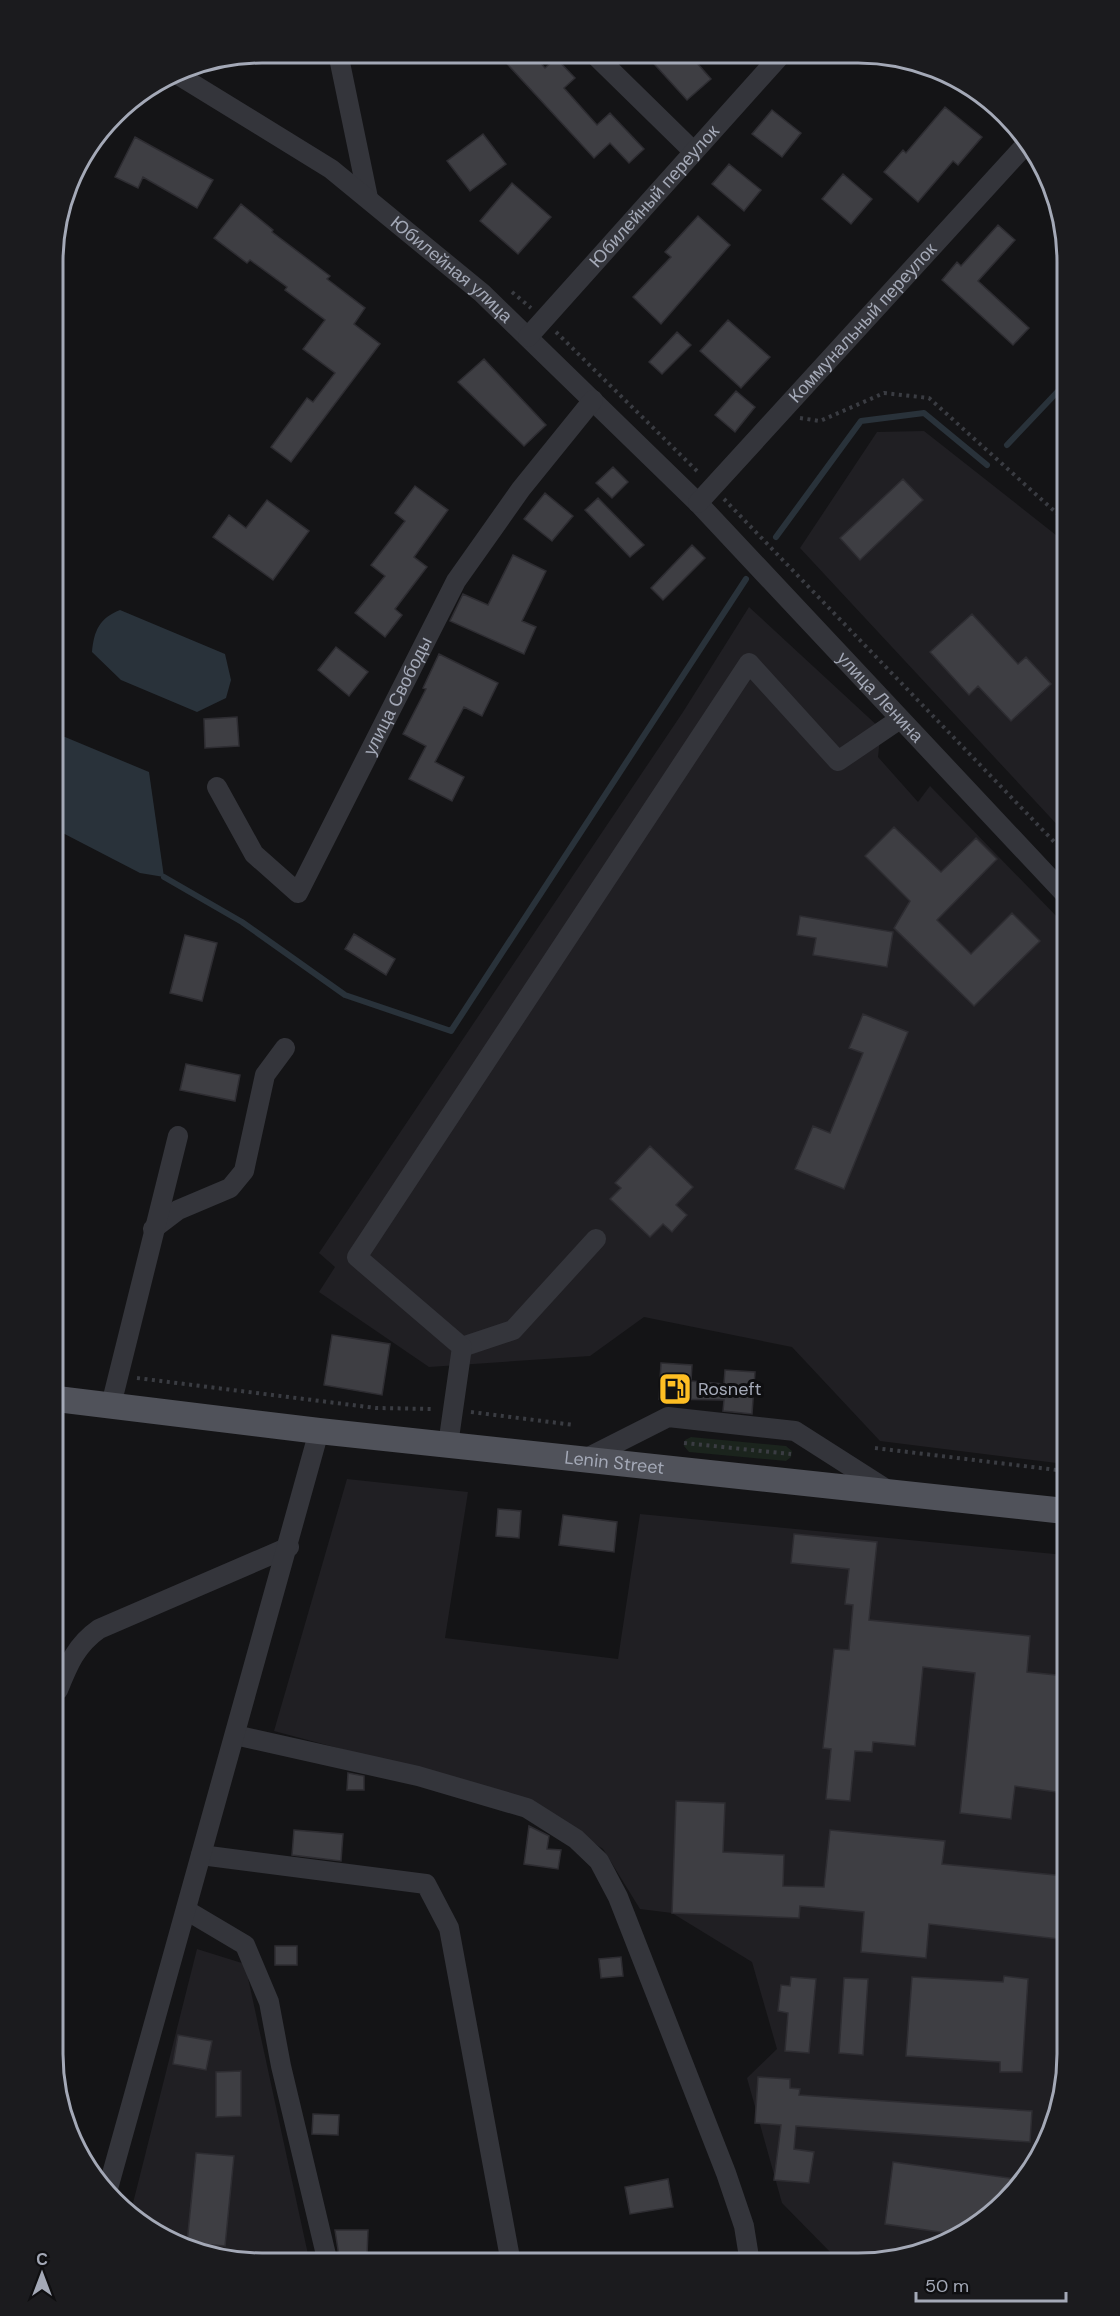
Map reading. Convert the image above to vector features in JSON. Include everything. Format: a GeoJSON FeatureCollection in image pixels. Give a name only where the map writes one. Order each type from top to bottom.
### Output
{"type":"FeatureCollection","features":[{"type":"Feature","properties":{"kind":"main road","name":"Lenin Street"},"geometry":{"type":"LineString","coordinates":[[63,1400],[163,1410],[319,1431],[1057,1510]]}},
{"type":"Feature","properties":{"kind":"street"},"geometry":{"type":"LineString","coordinates":[[340,63],[368,198]]}},
{"type":"Feature","properties":{"kind":"street"},"geometry":{"type":"LineString","coordinates":[[603,63],[693,151]]}},
{"type":"Feature","properties":{"kind":"street","name":"Юбилейный переулок"},"geometry":{"type":"LineString","coordinates":[[528,337],[774,63]]}},
{"type":"Feature","properties":{"kind":"street","name":"Юбилейная улица"},"geometry":{"type":"LineString","coordinates":[[186,79],[331,170],[368,198],[482,293],[698,503]]}},
{"type":"Feature","properties":{"kind":"street","name":"Коммунальный переулок"},"geometry":{"type":"LineString","coordinates":[[698,503],[1022,149]]}},
{"type":"Feature","properties":{"kind":"street","name":"улица Свободы"},"geometry":{"type":"LineString","coordinates":[[217,787],[254,854],[298,893],[456,581],[521,489],[593,400]]}},
{"type":"Feature","properties":{"kind":"street","name":"улица Ленина"},"geometry":{"type":"LineString","coordinates":[[698,503],[1057,886]]}},
{"type":"Feature","properties":{"kind":"street"},"geometry":{"type":"LineString","coordinates":[[462,1347],[357,1257],[749,663],[838,761],[900,719]]}},
{"type":"Feature","properties":{"kind":"street"},"geometry":{"type":"LineString","coordinates":[[153,1229],[178,1210],[230,1188],[244,1171],[265,1075],[285,1048]]}},
{"type":"Feature","properties":{"kind":"street"},"geometry":{"type":"LineString","coordinates":[[111,1405],[178,1136]]}},
{"type":"Feature","properties":{"kind":"street"},"geometry":{"type":"LineString","coordinates":[[462,1347],[513,1330],[596,1239]]}},
{"type":"Feature","properties":{"kind":"street"},"geometry":{"type":"LineString","coordinates":[[447,1445],[462,1347]]}},
{"type":"Feature","properties":{"kind":"street"},"geometry":{"type":"LineString","coordinates":[[583,1460],[668,1417],[680,1418],[795,1431],[891,1492]]}},
{"type":"Feature","properties":{"kind":"street"},"geometry":{"type":"LineString","coordinates":[[110,2182],[289,1546],[319,1431]]}},
{"type":"Feature","properties":{"kind":"street"},"geometry":{"type":"LineString","coordinates":[[63,1678],[72,1656],[84,1639],[99,1629],[289,1546]]}},
{"type":"Feature","properties":{"kind":"street"},"geometry":{"type":"LineString","coordinates":[[235,1735],[418,1776],[527,1808],[576,1839],[599,1862],[618,1897],[726,2173],[744,2226],[748,2253]]}},
{"type":"Feature","properties":{"kind":"street"},"geometry":{"type":"LineString","coordinates":[[201,1855],[426,1884],[449,1928],[509,2253]]}},
{"type":"Feature","properties":{"kind":"street"},"geometry":{"type":"LineString","coordinates":[[186,1910],[245,1945],[269,2002],[281,2066],[326,2253]]}},
{"type":"Feature","properties":{"kind":"path"},"geometry":{"type":"LineString","coordinates":[[778,415],[820,421],[884,393],[929,398],[1057,514]]}},
{"type":"Feature","properties":{"kind":"path"},"geometry":{"type":"LineString","coordinates":[[118,1376],[376,1408],[453,1410],[574,1425]]}},
{"type":"Feature","properties":{"kind":"path"},"geometry":{"type":"LineString","coordinates":[[684,1443],[791,1454]]}},
{"type":"Feature","properties":{"kind":"path"},"geometry":{"type":"LineString","coordinates":[[875,1448],[1057,1470]]}},
{"type":"Feature","properties":{"kind":"shaded area"},"geometry":{"type":"Polygon","coordinates":[[[924,431],[1057,536],[1057,825],[800,548],[877,432],[924,431]]]}},
{"type":"Feature","properties":{"kind":"shaded area"},"geometry":{"type":"Polygon","coordinates":[[[749,607],[881,729],[878,757],[918,802],[930,786],[1057,917],[1057,1463],[880,1441],[792,1347],[644,1317],[590,1356],[429,1367],[319,1292],[335,1267],[319,1253],[683,712],[749,607]]]}},
{"type":"Feature","properties":{"kind":"shaded area"},"geometry":{"type":"Polygon","coordinates":[[[120,610],[225,654],[231,680],[226,698],[197,712],[121,680],[92,652],[94,637],[99,626],[107,617],[120,610]]]}},
{"type":"Feature","properties":{"kind":"shaded area"},"geometry":{"type":"Polygon","coordinates":[[[63,737],[149,772],[164,877],[140,873],[63,833],[63,737]]]}},
{"type":"Feature","properties":{"kind":"shaded area"},"geometry":{"type":"Polygon","coordinates":[[[691,1437],[786,1446],[792,1451],[791,1457],[786,1461],[689,1452],[684,1446],[685,1440],[691,1437]]]}},
{"type":"Feature","properties":{"kind":"shaded area"},"geometry":{"type":"Polygon","coordinates":[[[347,1479],[468,1492],[445,1638],[618,1659],[640,1514],[1057,1554],[1057,2067],[1050,2106],[1042,2130],[1030,2154],[1008,2185],[989,2204],[969,2219],[934,2238],[884,2251],[831,2253],[782,2203],[747,2078],[777,2049],[752,1962],[672,1913],[640,1909],[603,1849],[525,1798],[274,1731],[347,1479]]]}},
{"type":"Feature","properties":{"kind":"shaded area"},"geometry":{"type":"Polygon","coordinates":[[[197,1949],[245,1964],[308,2253],[249,2253],[223,2249],[174,2232],[133,2205],[197,1949]]]}},
{"type":"Feature","properties":{"kind":"building"},"geometry":{"type":"Polygon","coordinates":[[[506,63],[541,63],[545,68],[550,63],[561,63],[575,78],[564,88],[597,125],[610,113],[644,149],[629,163],[610,143],[594,158],[506,63]]]}},
{"type":"Feature","properties":{"kind":"building"},"geometry":{"type":"Polygon","coordinates":[[[653,63],[697,63],[711,79],[687,100],[653,63]]]}},
{"type":"Feature","properties":{"kind":"building"},"geometry":{"type":"Polygon","coordinates":[[[945,107],[982,137],[958,165],[953,161],[918,202],[884,172],[903,150],[906,153],[945,107]]]}},
{"type":"Feature","properties":{"kind":"building"},"geometry":{"type":"Polygon","coordinates":[[[772,110],[801,133],[782,157],[752,134],[772,110]]]}},
{"type":"Feature","properties":{"kind":"building"},"geometry":{"type":"Polygon","coordinates":[[[483,134],[506,164],[470,191],[447,161],[483,134]]]}},
{"type":"Feature","properties":{"kind":"building"},"geometry":{"type":"Polygon","coordinates":[[[135,137],[213,180],[197,208],[143,177],[138,188],[115,177],[135,137]]]}},
{"type":"Feature","properties":{"kind":"building"},"geometry":{"type":"Polygon","coordinates":[[[729,164],[761,190],[744,211],[712,184],[729,164]]]}},
{"type":"Feature","properties":{"kind":"building"},"geometry":{"type":"Polygon","coordinates":[[[843,174],[872,199],[851,224],[822,199],[843,174]]]}},
{"type":"Feature","properties":{"kind":"building"},"geometry":{"type":"Polygon","coordinates":[[[512,183],[551,217],[518,254],[480,221],[512,183]]]}},
{"type":"Feature","properties":{"kind":"building"},"geometry":{"type":"Polygon","coordinates":[[[241,204],[273,230],[272,232],[330,276],[327,279],[365,308],[354,324],[380,344],[291,462],[271,447],[307,398],[313,402],[335,373],[303,349],[325,320],[285,290],[287,287],[250,260],[247,263],[214,238],[241,204]]]}},
{"type":"Feature","properties":{"kind":"building"},"geometry":{"type":"Polygon","coordinates":[[[698,216],[730,245],[661,324],[633,297],[671,257],[665,252],[698,216]]]}},
{"type":"Feature","properties":{"kind":"building"},"geometry":{"type":"Polygon","coordinates":[[[998,225],[1015,240],[978,281],[1029,328],[1013,345],[942,280],[957,262],[961,266],[998,225]]]}},
{"type":"Feature","properties":{"kind":"building"},"geometry":{"type":"Polygon","coordinates":[[[728,320],[770,357],[741,388],[700,351],[728,320]]]}},
{"type":"Feature","properties":{"kind":"building"},"geometry":{"type":"Polygon","coordinates":[[[677,332],[691,345],[662,374],[649,362],[677,332]]]}},
{"type":"Feature","properties":{"kind":"building"},"geometry":{"type":"Polygon","coordinates":[[[484,359],[546,425],[524,446],[458,382],[484,359]]]}},
{"type":"Feature","properties":{"kind":"building"},"geometry":{"type":"Polygon","coordinates":[[[736,391],[755,407],[735,432],[715,415],[736,391]]]}},
{"type":"Feature","properties":{"kind":"building"},"geometry":{"type":"Polygon","coordinates":[[[613,467],[628,482],[612,498],[596,483],[613,467]]]}},
{"type":"Feature","properties":{"kind":"building"},"geometry":{"type":"Polygon","coordinates":[[[903,479],[923,500],[860,560],[840,538],[903,479]]]}},
{"type":"Feature","properties":{"kind":"building"},"geometry":{"type":"Polygon","coordinates":[[[415,486],[448,510],[414,557],[427,567],[395,609],[402,615],[385,637],[355,613],[385,576],[371,565],[405,521],[395,513],[415,486]]]}},
{"type":"Feature","properties":{"kind":"building"},"geometry":{"type":"Polygon","coordinates":[[[545,493],[573,516],[552,541],[524,519],[545,493]]]}},
{"type":"Feature","properties":{"kind":"building"},"geometry":{"type":"Polygon","coordinates":[[[598,498],[644,545],[630,557],[585,510],[598,498]]]}},
{"type":"Feature","properties":{"kind":"building"},"geometry":{"type":"Polygon","coordinates":[[[267,500],[309,531],[273,580],[213,537],[229,515],[246,528],[267,500]]]}},
{"type":"Feature","properties":{"kind":"building"},"geometry":{"type":"Polygon","coordinates":[[[692,545],[705,558],[663,600],[651,588],[692,545]]]}},
{"type":"Feature","properties":{"kind":"building"},"geometry":{"type":"Polygon","coordinates":[[[513,555],[546,571],[522,621],[536,627],[524,654],[450,621],[463,594],[488,605],[513,555]]]}},
{"type":"Feature","properties":{"kind":"building"},"geometry":{"type":"Polygon","coordinates":[[[972,614],[1018,664],[1026,657],[1051,684],[1011,721],[978,686],[969,695],[930,652],[972,614]]]}},
{"type":"Feature","properties":{"kind":"building"},"geometry":{"type":"Polygon","coordinates":[[[336,647],[368,672],[349,696],[318,670],[336,647]]]}},
{"type":"Feature","properties":{"kind":"building"},"geometry":{"type":"Polygon","coordinates":[[[439,654],[498,683],[482,716],[464,707],[435,762],[464,777],[452,801],[409,779],[426,746],[403,734],[426,689],[423,688],[439,654]]]}},
{"type":"Feature","properties":{"kind":"building"},"geometry":{"type":"Polygon","coordinates":[[[237,717],[239,746],[205,748],[204,719],[237,717]]]}},
{"type":"Feature","properties":{"kind":"building"},"geometry":{"type":"Polygon","coordinates":[[[894,827],[941,872],[976,838],[997,859],[937,920],[971,954],[1012,913],[1040,941],[974,1006],[894,928],[910,901],[865,856],[894,827]]]}},
{"type":"Feature","properties":{"kind":"building"},"geometry":{"type":"Polygon","coordinates":[[[800,916],[893,932],[887,967],[813,955],[816,938],[797,935],[800,916]]]}},
{"type":"Feature","properties":{"kind":"building"},"geometry":{"type":"Polygon","coordinates":[[[354,934],[395,959],[386,975],[345,949],[354,934]]]}},
{"type":"Feature","properties":{"kind":"building"},"geometry":{"type":"Polygon","coordinates":[[[185,935],[217,943],[202,1001],[170,993],[185,935]]]}},
{"type":"Feature","properties":{"kind":"building"},"geometry":{"type":"Polygon","coordinates":[[[863,1014],[908,1032],[844,1189],[795,1169],[813,1126],[830,1133],[863,1053],[849,1048],[863,1014]]]}},
{"type":"Feature","properties":{"kind":"building"},"geometry":{"type":"Polygon","coordinates":[[[186,1064],[240,1075],[235,1101],[180,1090],[186,1064]]]}},
{"type":"Feature","properties":{"kind":"building"},"geometry":{"type":"Polygon","coordinates":[[[650,1146],[693,1187],[676,1205],[687,1215],[672,1232],[663,1224],[650,1237],[610,1199],[621,1188],[615,1183],[650,1146]]]}},
{"type":"Feature","properties":{"kind":"building"},"geometry":{"type":"Polygon","coordinates":[[[332,1335],[390,1344],[382,1395],[324,1385],[332,1335]]]}},
{"type":"Feature","properties":{"kind":"building"},"geometry":{"type":"Polygon","coordinates":[[[661,1363],[692,1365],[691,1381],[724,1384],[725,1370],[755,1372],[752,1414],[723,1411],[724,1400],[659,1399],[661,1363]]]}},
{"type":"Feature","properties":{"kind":"building"},"geometry":{"type":"Polygon","coordinates":[[[498,1509],[521,1511],[519,1538],[496,1536],[498,1509]]]}},
{"type":"Feature","properties":{"kind":"building"},"geometry":{"type":"Polygon","coordinates":[[[563,1515],[617,1522],[614,1552],[559,1545],[563,1515]]]}},
{"type":"Feature","properties":{"kind":"building"},"geometry":{"type":"Polygon","coordinates":[[[794,1534],[877,1542],[869,1620],[1030,1636],[1027,1672],[1057,1675],[1057,1792],[1015,1786],[1011,1819],[960,1813],[975,1673],[923,1667],[915,1746],[873,1742],[872,1752],[855,1751],[850,1801],[826,1799],[831,1749],[823,1748],[834,1649],[849,1650],[853,1605],[845,1604],[849,1569],[791,1563],[794,1534]]]}},
{"type":"Feature","properties":{"kind":"building"},"geometry":{"type":"Polygon","coordinates":[[[348,1773],[364,1776],[364,1790],[347,1790],[348,1773]]]}},
{"type":"Feature","properties":{"kind":"building"},"geometry":{"type":"Polygon","coordinates":[[[676,1801],[725,1803],[723,1852],[784,1855],[783,1886],[824,1887],[830,1830],[945,1841],[942,1864],[1057,1875],[1057,1939],[929,1924],[926,1958],[861,1952],[864,1912],[800,1906],[799,1918],[672,1913],[676,1801]]]}},
{"type":"Feature","properties":{"kind":"building"},"geometry":{"type":"Polygon","coordinates":[[[529,1826],[549,1836],[547,1849],[561,1850],[558,1869],[524,1864],[529,1826]]]}},
{"type":"Feature","properties":{"kind":"building"},"geometry":{"type":"Polygon","coordinates":[[[294,1830],[343,1834],[341,1861],[292,1855],[294,1830]]]}},
{"type":"Feature","properties":{"kind":"building"},"geometry":{"type":"Polygon","coordinates":[[[275,1946],[297,1946],[297,1965],[275,1965],[275,1946]]]}},
{"type":"Feature","properties":{"kind":"building"},"geometry":{"type":"Polygon","coordinates":[[[621,1957],[623,1976],[601,1978],[599,1959],[621,1957]]]}},
{"type":"Feature","properties":{"kind":"building"},"geometry":{"type":"Polygon","coordinates":[[[1004,1976],[1028,1979],[1022,2072],[1000,2072],[1000,2062],[906,2056],[912,1977],[1003,1982],[1004,1976]]]}},
{"type":"Feature","properties":{"kind":"building"},"geometry":{"type":"Polygon","coordinates":[[[791,1977],[816,1979],[809,2053],[785,2051],[788,2013],[778,2011],[781,1985],[790,1986],[791,1977]]]}},
{"type":"Feature","properties":{"kind":"building"},"geometry":{"type":"Polygon","coordinates":[[[844,1978],[868,1979],[863,2055],[839,2053],[844,1978]]]}},
{"type":"Feature","properties":{"kind":"building"},"geometry":{"type":"Polygon","coordinates":[[[178,2035],[212,2041],[206,2070],[173,2064],[178,2035]]]}},
{"type":"Feature","properties":{"kind":"building"},"geometry":{"type":"Polygon","coordinates":[[[241,2071],[241,2116],[216,2117],[216,2072],[241,2071]]]}},
{"type":"Feature","properties":{"kind":"building"},"geometry":{"type":"Polygon","coordinates":[[[758,2077],[790,2079],[790,2088],[800,2089],[799,2095],[1032,2111],[1030,2142],[796,2126],[794,2149],[814,2152],[809,2183],[774,2180],[781,2125],[755,2123],[758,2077]]]}},
{"type":"Feature","properties":{"kind":"building"},"geometry":{"type":"Polygon","coordinates":[[[313,2114],[339,2115],[338,2135],[312,2134],[313,2114]]]}},
{"type":"Feature","properties":{"kind":"building"},"geometry":{"type":"Polygon","coordinates":[[[196,2153],[234,2156],[225,2246],[207,2245],[188,2238],[196,2153]]]}},
{"type":"Feature","properties":{"kind":"building"},"geometry":{"type":"Polygon","coordinates":[[[893,2162],[1013,2179],[989,2204],[945,2233],[885,2224],[893,2162]]]}},
{"type":"Feature","properties":{"kind":"building"},"geometry":{"type":"Polygon","coordinates":[[[668,2179],[673,2207],[630,2214],[625,2187],[668,2179]]]}},
{"type":"Feature","properties":{"kind":"building"},"geometry":{"type":"Polygon","coordinates":[[[335,2230],[368,2230],[367,2253],[339,2253],[335,2230]]]}},
{"type":"Feature","properties":{"kind":"waterway"},"geometry":{"type":"LineString","coordinates":[[1007,445],[1057,392]]}},
{"type":"Feature","properties":{"kind":"waterway"},"geometry":{"type":"LineString","coordinates":[[776,537],[861,421],[924,413],[987,465]]}},
{"type":"Feature","properties":{"kind":"waterway"},"geometry":{"type":"LineString","coordinates":[[164,877],[242,922],[345,995],[451,1031],[746,579]]}},
{"type":"Feature","properties":{"kind":"place","name":"Rosneft"},"geometry":{"type":"Point","coordinates":[675,1389]}}]}
